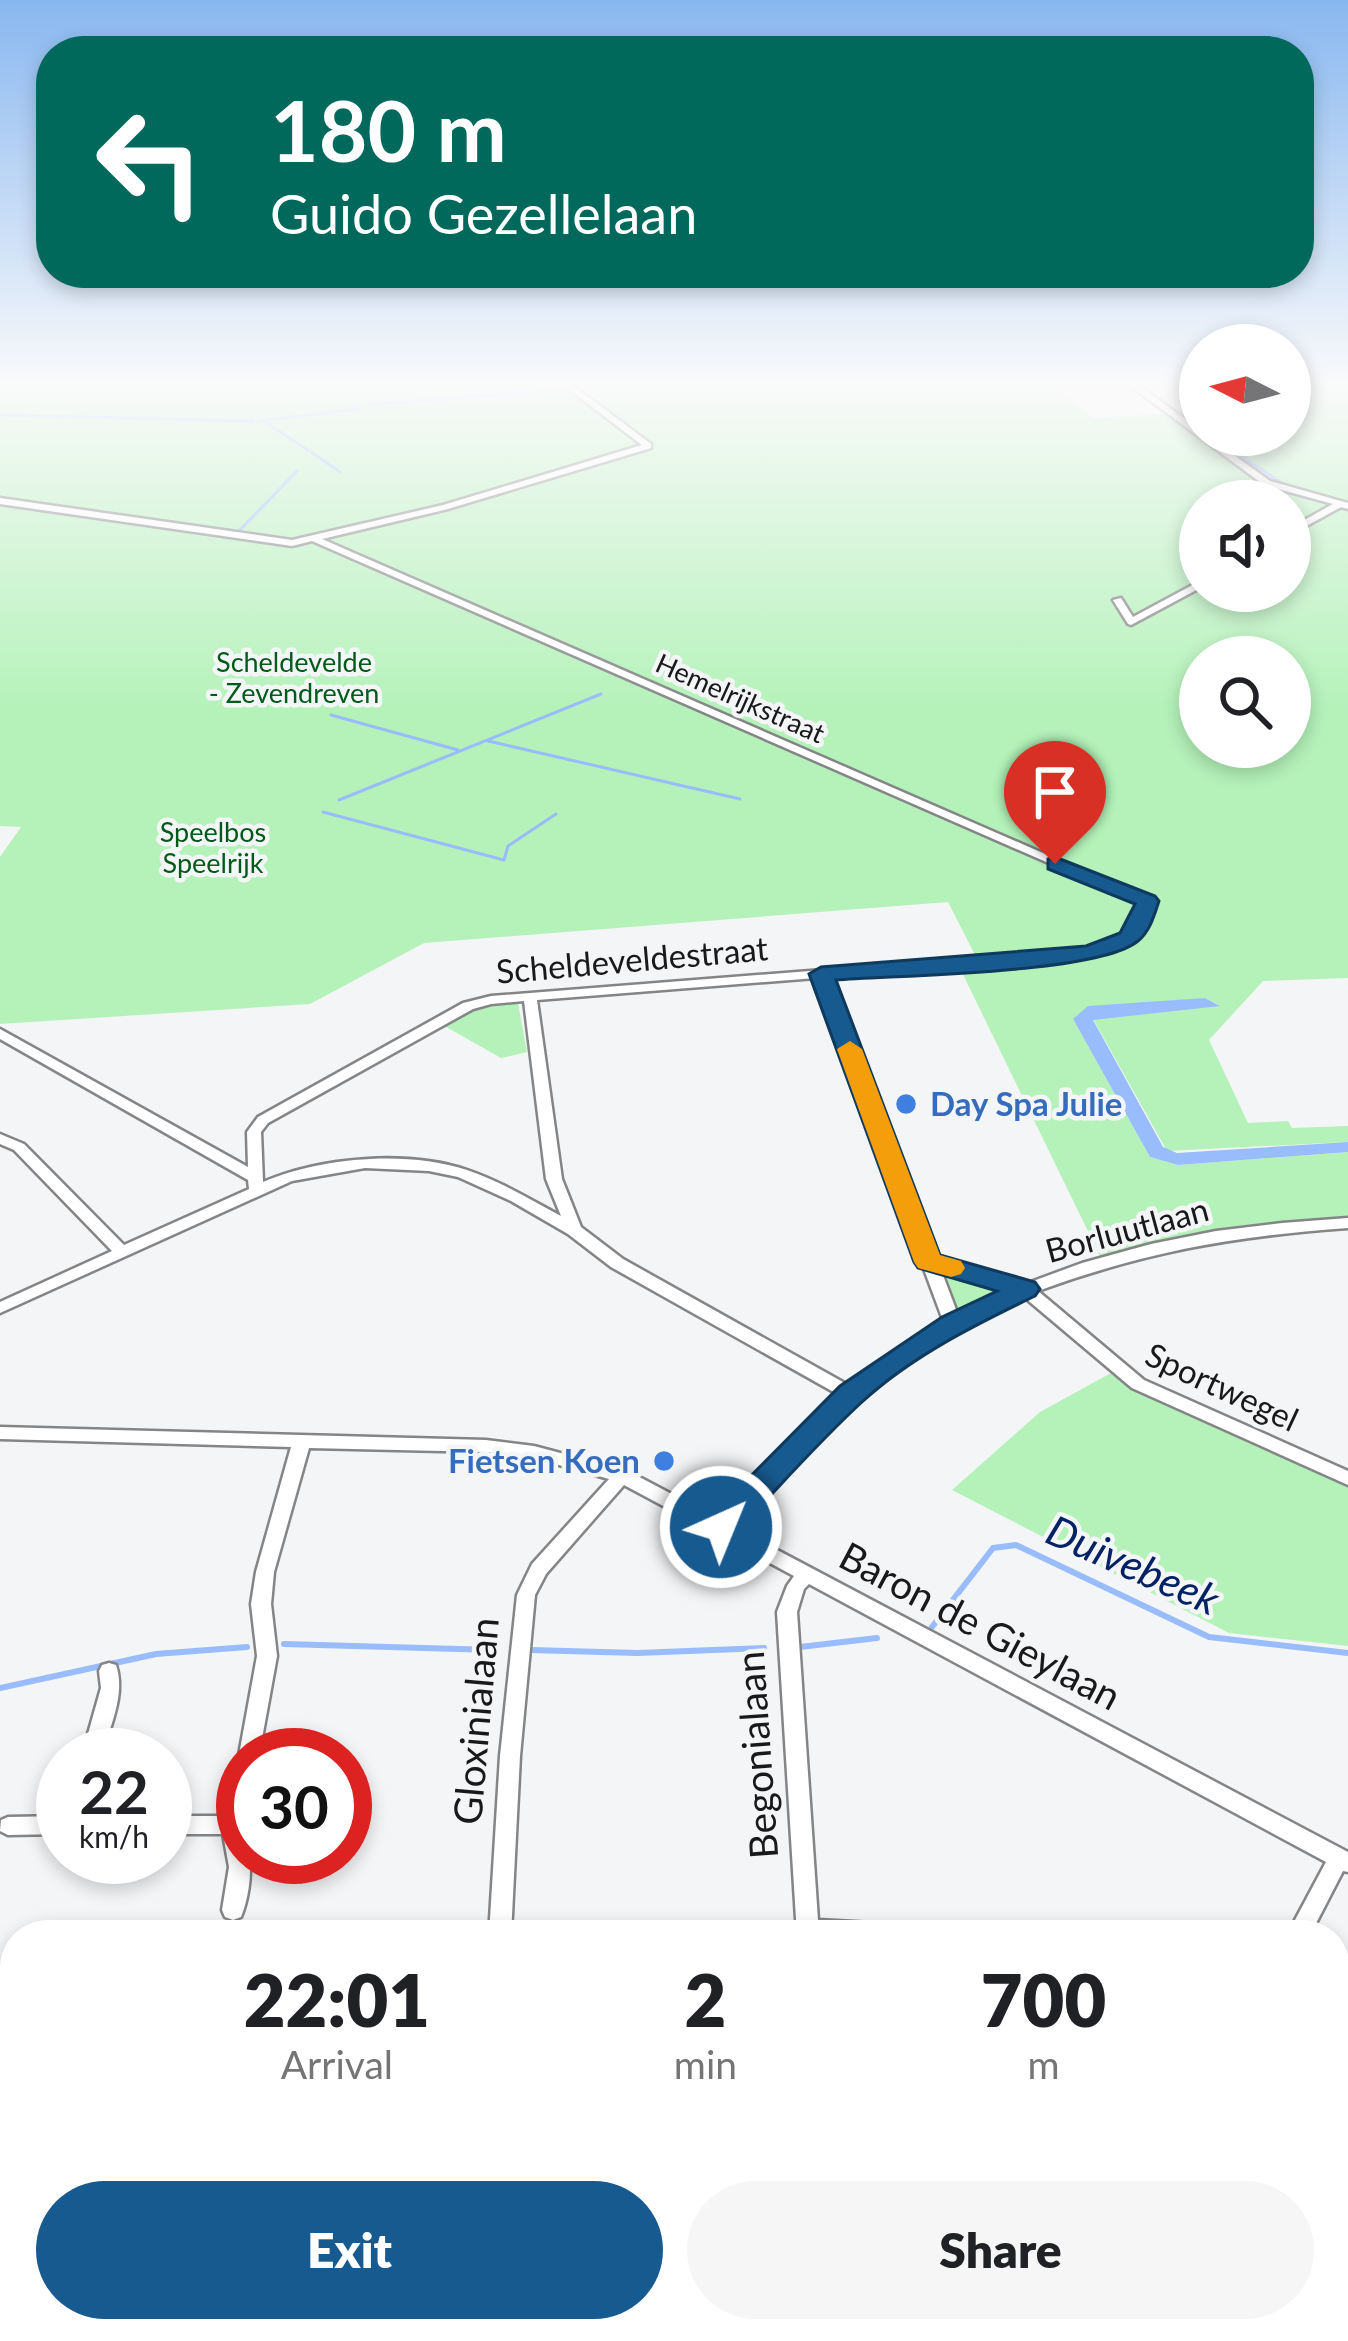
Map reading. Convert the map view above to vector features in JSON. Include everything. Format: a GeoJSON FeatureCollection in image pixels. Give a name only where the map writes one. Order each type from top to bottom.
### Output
{"type":"FeatureCollection","features":[{"type":"Feature","properties":{"kind":"street","name":"Hemelrijkstraat"},"geometry":{"type":"LineString","coordinates":[[0,501],[275,544],[315,539],[491,493]]}},
{"type":"Feature","properties":{"kind":"street"},"geometry":{"type":"LineString","coordinates":[[1303,493],[1344,505]]}},
{"type":"Feature","properties":{"kind":"street"},"geometry":{"type":"LineString","coordinates":[[1311,522],[1344,505]]}},
{"type":"Feature","properties":{"kind":"street","name":"Hemelrijkstraat"},"geometry":{"type":"LineString","coordinates":[[315,539],[1147,901]]}},
{"type":"Feature","properties":{"kind":"street"},"geometry":{"type":"LineString","coordinates":[[1118,600],[1132,622],[1179,596]]}},
{"type":"Feature","properties":{"kind":"street","name":"Scheldeveldestraat"},"geometry":{"type":"LineString","coordinates":[[255,1183],[254,1132],[263,1120],[444,1016],[491,1000],[1102,951],[1134,932],[1147,901]]}},
{"type":"Feature","properties":{"kind":"street"},"geometry":{"type":"LineString","coordinates":[[821,974],[952,1324]]}},
{"type":"Feature","properties":{"kind":"street"},"geometry":{"type":"LineString","coordinates":[[530,997],[554,1179],[574,1230]]}},
{"type":"Feature","properties":{"kind":"street"},"geometry":{"type":"LineString","coordinates":[[0,1033],[255,1183]]}},
{"type":"Feature","properties":{"kind":"street"},"geometry":{"type":"LineString","coordinates":[[0,1138],[19,1147],[122,1252]]}},
{"type":"Feature","properties":{"kind":"street"},"geometry":{"type":"LineString","coordinates":[[0,1309],[255,1183],[338,1165],[429,1166],[493,1186],[574,1230],[616,1263],[851,1394]]}},
{"type":"Feature","properties":{"kind":"street","name":"Borluutlaan"},"geometry":{"type":"LineString","coordinates":[[721,1527],[851,1394],[905,1352],[952,1324],[1025,1289],[1142,1250],[1258,1230],[1348,1223]]}},
{"type":"Feature","properties":{"kind":"street"},"geometry":{"type":"LineString","coordinates":[[928,1262],[1025,1289]]}},
{"type":"Feature","properties":{"kind":"street","name":"Sportwegel"},"geometry":{"type":"LineString","coordinates":[[1025,1289],[1138,1384],[1348,1478]]}},
{"type":"Feature","properties":{"kind":"street","name":"Baron de Gieylaan"},"geometry":{"type":"LineString","coordinates":[[0,1432],[486,1446],[534,1452],[622,1475],[1343,1861]]}},
{"type":"Feature","properties":{"kind":"street"},"geometry":{"type":"LineString","coordinates":[[255,1728],[268,1656],[262,1604],[265,1572],[302,1441]]}},
{"type":"Feature","properties":{"kind":"street","name":"Gloxinialaan"},"geometry":{"type":"LineString","coordinates":[[501,1920],[520,1619],[538,1569],[622,1475]]}},
{"type":"Feature","properties":{"kind":"street","name":"Begonialaan"},"geometry":{"type":"LineString","coordinates":[[807,1574],[796,1586],[787,1612],[807,1920]]}},
{"type":"Feature","properties":{"kind":"street"},"geometry":{"type":"LineString","coordinates":[[100,1728],[111,1688],[110,1671]]}},
{"type":"Feature","properties":{"kind":"street"},"geometry":{"type":"LineString","coordinates":[[8,1826],[36,1825]]}},
{"type":"Feature","properties":{"kind":"street"},"geometry":{"type":"LineString","coordinates":[[1307,1920],[1343,1861]]}},
{"type":"Feature","properties":{"kind":"street"},"geometry":{"type":"LineString","coordinates":[[233,1910],[237,1884]]}},
{"type":"Feature","properties":{"kind":"green space","name":"Scheldevelde - Zevendreven"},"geometry":{"type":"Polygon","coordinates":[[[0,493],[1179,493],[1179,612],[1311,612],[1311,493],[1348,493],[1348,978],[1263,981],[1209,1040],[1248,1123],[1288,1121],[1292,1128],[1348,1126],[1348,1142],[1167,1151],[1093,1019],[1219,1005],[1205,998],[1073,1019],[1150,1157],[1178,1165],[1348,1152],[1348,1219],[1247,1226],[1100,1256],[955,958],[975,955],[948,902],[424,943],[310,1004],[0,1024],[0,857],[21,827],[0,826],[0,493]]]}},
{"type":"Feature","properties":{"kind":"green space"},"geometry":{"type":"Polygon","coordinates":[[[518,1003],[527,1052],[501,1058],[441,1024],[470,1009],[518,1003]]]}},
{"type":"Feature","properties":{"kind":"green space"},"geometry":{"type":"Polygon","coordinates":[[[946,1270],[1000,1287],[1003,1293],[954,1310],[939,1273],[946,1270]]]}},
{"type":"Feature","properties":{"kind":"green space"},"geometry":{"type":"Polygon","coordinates":[[[1111,1373],[1348,1483],[1348,1646],[1229,1633],[952,1490],[1040,1412],[1111,1373]]]}},
{"type":"Feature","properties":{"kind":"water"},"geometry":{"type":"Polygon","coordinates":[[[1205,998],[1220,1006],[1093,1020],[1163,1147],[1177,1153],[1348,1142],[1348,1152],[1178,1165],[1150,1157],[1073,1019],[1088,1006],[1205,998]]]}},
{"type":"Feature","properties":{"kind":"waterway"},"geometry":{"type":"LineString","coordinates":[[236,534],[275,493]]}},
{"type":"Feature","properties":{"kind":"waterway"},"geometry":{"type":"LineString","coordinates":[[339,800],[601,694]]}},
{"type":"Feature","properties":{"kind":"waterway"},"geometry":{"type":"LineString","coordinates":[[331,715],[458,750]]}},
{"type":"Feature","properties":{"kind":"waterway"},"geometry":{"type":"LineString","coordinates":[[488,741],[740,799]]}},
{"type":"Feature","properties":{"kind":"waterway"},"geometry":{"type":"LineString","coordinates":[[323,812],[504,860],[508,846],[556,814]]}},
{"type":"Feature","properties":{"kind":"waterway","name":"Duivebeek"},"geometry":{"type":"LineString","coordinates":[[932,1627],[993,1548],[1016,1545],[1209,1637],[1348,1653]]}},
{"type":"Feature","properties":{"kind":"waterway","name":"Duivebeek"},"geometry":{"type":"LineString","coordinates":[[800,1647],[877,1638]]}},
{"type":"Feature","properties":{"kind":"waterway","name":"Duivebeek"},"geometry":{"type":"LineString","coordinates":[[284,1644],[494,1650]]}},
{"type":"Feature","properties":{"kind":"waterway","name":"Duivebeek"},"geometry":{"type":"LineString","coordinates":[[0,1688],[156,1654],[247,1647]]}},
{"type":"Feature","properties":{"kind":"waterway","name":"Duivebeek"},"geometry":{"type":"LineString","coordinates":[[530,1650],[638,1653],[764,1648]]}},
{"type":"Feature","properties":{"kind":"slow traffic"},"geometry":{"type":"LineString","coordinates":[[850,1049],[928,1262],[951,1268]]}},
{"type":"Feature","properties":{"kind":"place","name":"Day Spa Julie"},"geometry":{"type":"Point","coordinates":[906,1104]}},
{"type":"Feature","properties":{"kind":"place","name":"Fietsen Koen"},"geometry":{"type":"Point","coordinates":[664,1461]}},
{"type":"Feature","properties":{"kind":"route"},"geometry":{"type":"LineString","coordinates":[[721,1527],[851,1394],[905,1352],[1025,1289],[928,1262],[821,974],[1090,953],[1111,948],[1141,923],[1147,901],[1055,864]]}},
{"type":"Feature","properties":{"kind":"park label","name":"Speelbos Speelrijk"},"geometry":{"type":"Point","coordinates":[213,848]}}]}
